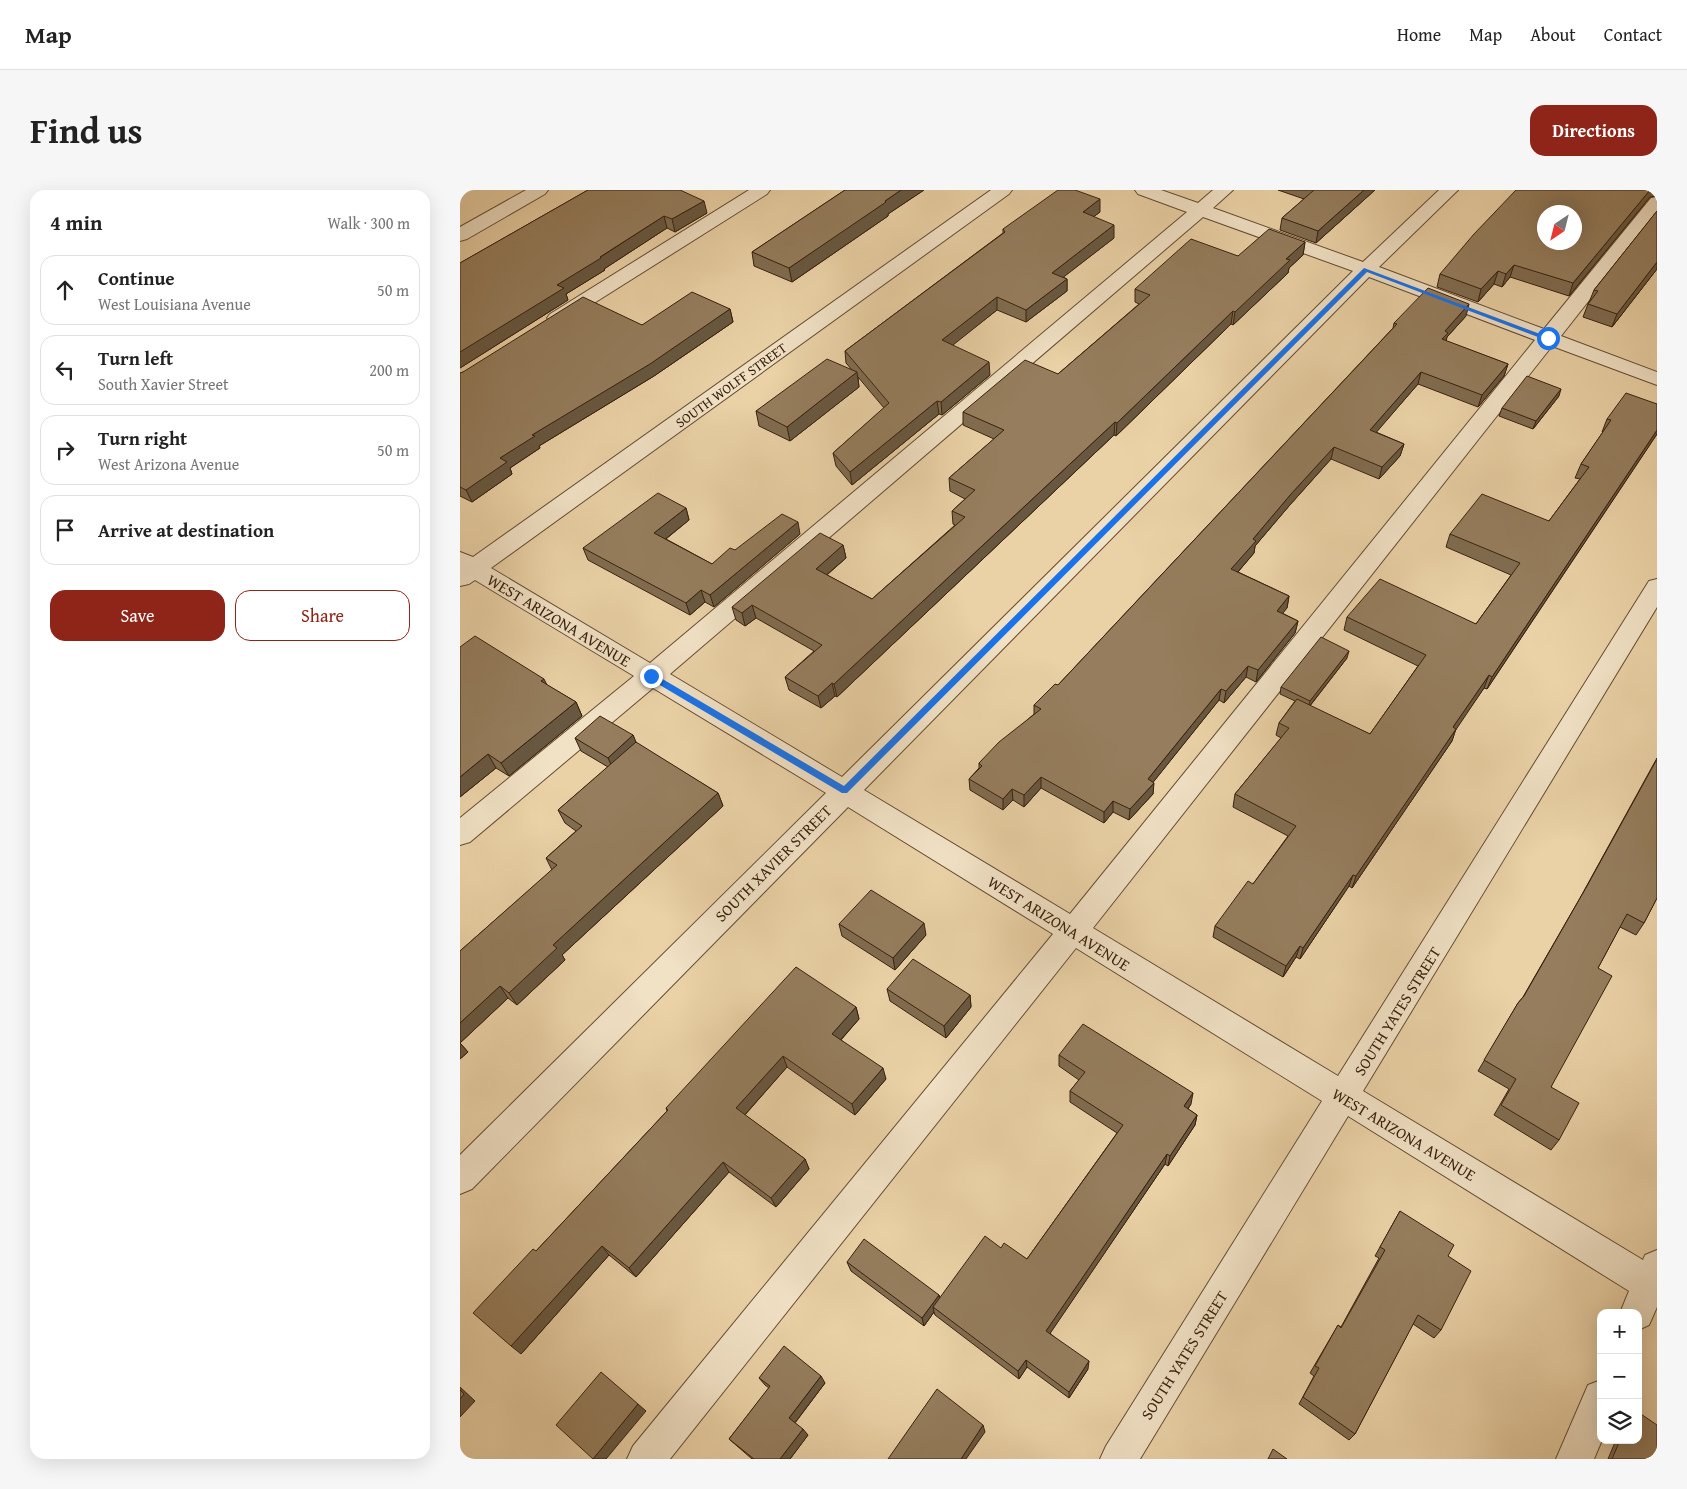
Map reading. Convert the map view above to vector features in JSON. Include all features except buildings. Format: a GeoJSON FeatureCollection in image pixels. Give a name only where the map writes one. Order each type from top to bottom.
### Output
{"type":"FeatureCollection","features":[{"type":"Feature","properties":{"kind":"street"},"geometry":{"type":"LineString","coordinates":[[460,235],[540,190]]}},
{"type":"Feature","properties":{"kind":"street"},"geometry":{"type":"LineString","coordinates":[[544,326],[761,190]]}},
{"type":"Feature","properties":{"kind":"street","name":"SOUTH WOLFF STREET"},"geometry":{"type":"LineString","coordinates":[[465,569],[1003,190]]}},
{"type":"Feature","properties":{"kind":"street"},"geometry":{"type":"LineString","coordinates":[[1144,190],[1366,269],[1657,379]]}},
{"type":"Feature","properties":{"kind":"street"},"geometry":{"type":"LineString","coordinates":[[460,834],[651,676],[1224,190]]}},
{"type":"Feature","properties":{"kind":"street","name":"SOUTH XAVIER STREET"},"geometry":{"type":"LineString","coordinates":[[460,1178],[1366,269],[1449,190]]}},
{"type":"Feature","properties":{"kind":"street"},"geometry":{"type":"LineString","coordinates":[[646,1459],[1073,931],[1548,338],[1652,197]]}},
{"type":"Feature","properties":{"kind":"street","name":"WEST ARIZONA AVENUE"},"geometry":{"type":"LineString","coordinates":[[465,569],[651,676],[844,791],[1344,1097],[1650,1288]]}},
{"type":"Feature","properties":{"kind":"street","name":"SOUTH YATES STREET"},"geometry":{"type":"LineString","coordinates":[[1119,1459],[1657,587]]}},
{"type":"Feature","properties":{"kind":"street"},"geometry":{"type":"LineString","coordinates":[[1575,1459],[1601,1399]]}},
{"type":"Feature","properties":{"kind":"route"},"geometry":{"type":"LineString","coordinates":[[651,676],[844,791],[1366,269],[1548,338]]}}]}
